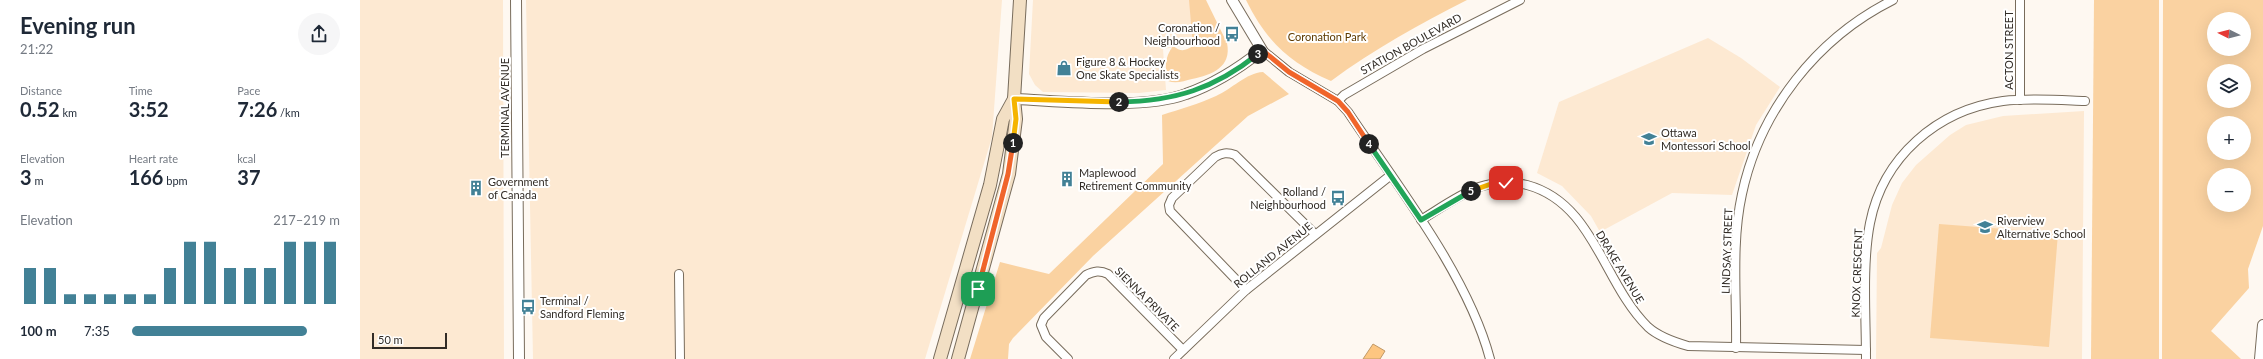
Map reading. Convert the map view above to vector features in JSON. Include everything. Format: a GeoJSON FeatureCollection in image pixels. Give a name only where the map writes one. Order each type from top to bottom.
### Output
{"type":"FeatureCollection","features":[{"type":"Feature","properties":{"kind":"main road"},"geometry":{"type":"LineString","coordinates":[[958,359],[994,232],[1008,174],[1016,119],[1014,99],[1020,0]]}},
{"type":"Feature","properties":{"kind":"main road"},"geometry":{"type":"LineString","coordinates":[[940,359],[990,185],[1003,119],[1014,99]]}},
{"type":"Feature","properties":{"kind":"street","name":"TERMINAL AVENUE"},"geometry":{"type":"LineString","coordinates":[[516,0],[519,359]]}},
{"type":"Feature","properties":{"kind":"street"},"geometry":{"type":"LineString","coordinates":[[1232,0],[1262,50],[1289,72],[1338,101],[1348,112],[1421,220],[1467,299],[1490,359]]}},
{"type":"Feature","properties":{"kind":"street","name":"STATION BOULEVARD"},"geometry":{"type":"LineString","coordinates":[[1338,101],[1344,95],[1423,49],[1520,0]]}},
{"type":"Feature","properties":{"kind":"street","name":"LINDSAY STREET"},"geometry":{"type":"LineString","coordinates":[[1736,348],[1736,255],[1739,209],[1746,177],[1762,134],[1786,91],[1816,54],[1858,20],[1894,0]]}},
{"type":"Feature","properties":{"kind":"street","name":"ACTON STREET"},"geometry":{"type":"LineString","coordinates":[[2020,0],[2020,100]]}},
{"type":"Feature","properties":{"kind":"street"},"geometry":{"type":"LineString","coordinates":[[1014,99],[1102,102],[1160,100],[1185,94],[1221,79],[1262,50]]}},
{"type":"Feature","properties":{"kind":"street","name":"KNOX CRESCENT"},"geometry":{"type":"LineString","coordinates":[[1866,359],[1868,238],[1875,205],[1893,166],[1908,148],[1925,132],[1946,119],[1985,105],[2020,100],[2085,101]]}},
{"type":"Feature","properties":{"kind":"street"},"geometry":{"type":"LineString","coordinates":[[1246,290],[1170,211],[1169,205],[1172,198],[1215,157],[1222,153],[1235,155],[1315,234]]}},
{"type":"Feature","properties":{"kind":"street","name":"ROLLAND AVENUE"},"geometry":{"type":"LineString","coordinates":[[1174,359],[1246,290],[1390,175]]}},
{"type":"Feature","properties":{"kind":"street","name":"DRAKE AVENUE"},"geometry":{"type":"LineString","coordinates":[[1421,220],[1459,196],[1491,184],[1520,184],[1546,192],[1558,199],[1575,215],[1631,308],[1649,328],[1668,340],[1688,346],[1866,350]]}},
{"type":"Feature","properties":{"kind":"street","name":"SIENNA PRIVATE"},"geometry":{"type":"LineString","coordinates":[[1068,359],[1046,337],[1041,325],[1044,318],[1086,274],[1093,271],[1108,274],[1183,350]]}},
{"type":"Feature","properties":{"kind":"street"},"geometry":{"type":"LineString","coordinates":[[679,274],[680,359]]}},
{"type":"Feature","properties":{"kind":"street"},"geometry":{"type":"LineString","coordinates":[[2260,359],[2263,325]]}},
{"type":"Feature","properties":{"kind":"shaded area"},"geometry":{"type":"Polygon","coordinates":[[[360,0],[503,0],[504,359],[360,359],[360,0]]]}},
{"type":"Feature","properties":{"kind":"shaded area"},"geometry":{"type":"Polygon","coordinates":[[[526,0],[1002,0],[992,137],[925,359],[533,359],[526,0]]]}},
{"type":"Feature","properties":{"kind":"shaded area"},"geometry":{"type":"Polygon","coordinates":[[[1033,0],[1190,0],[1194,44],[1163,49],[1166,90],[1139,93],[1043,92],[1035,85],[1029,74],[1033,0]]]}},
{"type":"Feature","properties":{"kind":"shaded area","name":"Ottawa Montessori School"},"geometry":{"type":"Polygon","coordinates":[[[1708,38],[1741,58],[1780,87],[1756,125],[1732,195],[1672,193],[1600,232],[1591,216],[1562,186],[1537,173],[1559,102],[1708,38]]]}},
{"type":"Feature","properties":{"kind":"shaded area","name":"Riverview Alternative School"},"geometry":{"type":"Polygon","coordinates":[[[2084,111],[2082,359],[1876,359],[1877,253],[1881,248],[1892,205],[1902,183],[1916,165],[1950,135],[1966,125],[2003,116],[2084,111]]]}},
{"type":"Feature","properties":{"kind":"shaded area"},"geometry":{"type":"Polygon","coordinates":[[[1373,344],[1385,351],[1380,359],[1363,359],[1373,344]]]}},
{"type":"Feature","properties":{"kind":"green space"},"geometry":{"type":"Polygon","coordinates":[[[1189,0],[1206,0],[1227,43],[1228,51],[1223,64],[1213,72],[1183,81],[1171,82],[1168,81],[1166,72],[1167,59],[1170,50],[1173,46],[1183,50],[1193,46],[1189,0]]]}},
{"type":"Feature","properties":{"kind":"green space","name":"Coronation Park"},"geometry":{"type":"Polygon","coordinates":[[[1246,0],[1467,0],[1432,18],[1364,58],[1331,81],[1303,67],[1281,49],[1262,27],[1246,0]]]}},
{"type":"Feature","properties":{"kind":"green space"},"geometry":{"type":"Polygon","coordinates":[[[2094,0],[2159,0],[2159,359],[2091,359],[2094,0]]]}},
{"type":"Feature","properties":{"kind":"green space"},"geometry":{"type":"Polygon","coordinates":[[[2163,0],[2263,0],[2263,226],[2248,269],[2249,288],[2211,331],[2241,359],[2162,359],[2163,0]]]}},
{"type":"Feature","properties":{"kind":"green space"},"geometry":{"type":"Polygon","coordinates":[[[1263,72],[1289,94],[1248,116],[1093,256],[1013,338],[1009,344],[1008,359],[970,359],[1000,262],[1049,274],[1163,164],[1162,115],[1210,99],[1245,78],[1263,72]]]}},
{"type":"Feature","properties":{"kind":"green space"},"geometry":{"type":"Polygon","coordinates":[[[1939,224],[2058,233],[2049,347],[1930,338],[1939,224]]]}},
{"type":"Feature","properties":{"kind":"place","name":"Coronation / Neighbourhood"},"geometry":{"type":"Point","coordinates":[1232,34]}},
{"type":"Feature","properties":{"kind":"place","name":"Figure 8 & Hockey One Skate Specialists"},"geometry":{"type":"Point","coordinates":[1064,68]}},
{"type":"Feature","properties":{"kind":"place","name":"Ottawa Montessori School"},"geometry":{"type":"Point","coordinates":[1649,139]}},
{"type":"Feature","properties":{"kind":"place","name":"Maplewood Retirement Community"},"geometry":{"type":"Point","coordinates":[1067,179]}},
{"type":"Feature","properties":{"kind":"place","name":"Government of Canada"},"geometry":{"type":"Point","coordinates":[476,188]}},
{"type":"Feature","properties":{"kind":"place","name":"Rolland / Neighbourhood"},"geometry":{"type":"Point","coordinates":[1338,198]}},
{"type":"Feature","properties":{"kind":"place","name":"Riverview Alternative School"},"geometry":{"type":"Point","coordinates":[1985,227]}},
{"type":"Feature","properties":{"kind":"place","name":"Terminal / Sandford Fleming"},"geometry":{"type":"Point","coordinates":[528,307]}},
{"type":"Feature","properties":{"kind":"route"},"geometry":{"type":"LineString","coordinates":[[978,289],[1008,174],[1016,119],[1014,99],[1102,102],[1160,100],[1185,94],[1221,79],[1262,50],[1275,62],[1300,80],[1338,101],[1348,112],[1421,220],[1459,196],[1491,184],[1506,183]]}}]}
